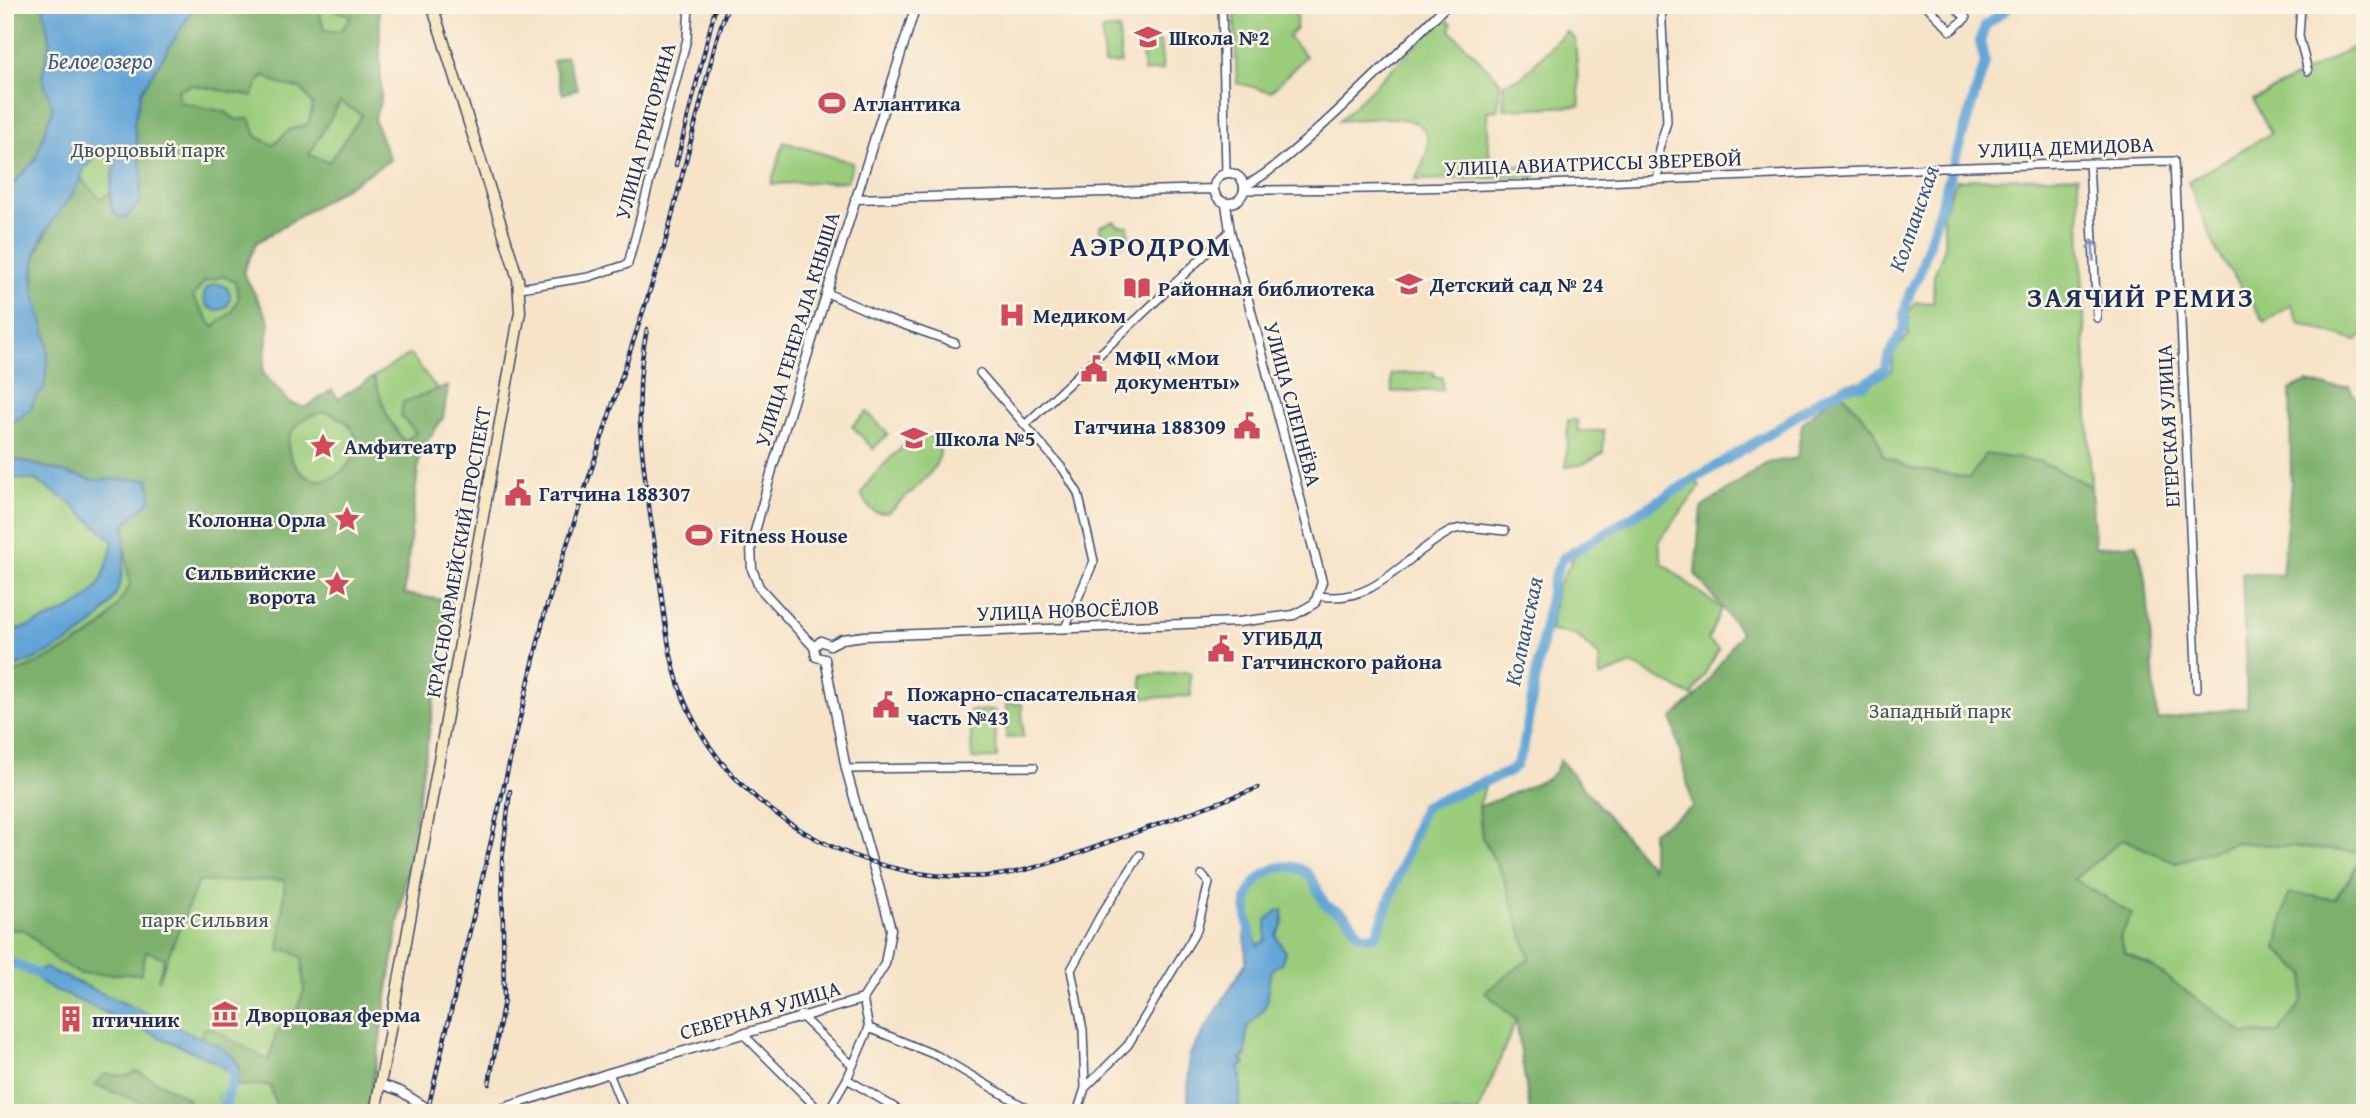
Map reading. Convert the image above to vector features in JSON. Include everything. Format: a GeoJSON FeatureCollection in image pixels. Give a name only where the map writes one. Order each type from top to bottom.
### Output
{"type":"FeatureCollection","features":[{"type":"Feature","properties":{"kind":"main road","name":"КРАСНОАРМЕЙСКИЙ ПРОСПЕКТ"},"geometry":{"type":"LineString","coordinates":[[376,1113],[515,349],[520,288],[432,5]]}},
{"type":"Feature","properties":{"kind":"street","name":"УЛИЦА ГРИГОРИНА"},"geometry":{"type":"LineString","coordinates":[[520,288],[589,277],[628,264],[687,39],[689,5]]}},
{"type":"Feature","properties":{"kind":"street","name":"УЛИЦА ГЕНЕРАЛА КНЫША"},"geometry":{"type":"LineString","coordinates":[[814,647],[759,587],[751,569],[751,546],[916,5]]}},
{"type":"Feature","properties":{"kind":"street"},"geometry":{"type":"LineString","coordinates":[[1222,5],[1226,173]]}},
{"type":"Feature","properties":{"kind":"street"},"geometry":{"type":"LineString","coordinates":[[1244,188],[1234,174],[1226,173],[1219,176],[1213,189],[1215,196],[1226,204],[1241,198],[1244,188],[1267,173],[1447,5]]}},
{"type":"Feature","properties":{"kind":"street"},"geometry":{"type":"LineString","coordinates":[[1658,178],[1659,149],[1667,122],[1661,5]]}},
{"type":"Feature","properties":{"kind":"street"},"geometry":{"type":"LineString","coordinates":[[1926,5],[1951,31],[1966,18],[1953,5]]}},
{"type":"Feature","properties":{"kind":"street"},"geometry":{"type":"LineString","coordinates":[[2301,5],[2300,36],[2308,71]]}},
{"type":"Feature","properties":{"kind":"street","name":"УЛИЦА ДЕМИДОВА"},"geometry":{"type":"LineString","coordinates":[[1943,168],[2174,161]]}},
{"type":"Feature","properties":{"kind":"street","name":"ЕГЕРСКАЯ УЛИЦА"},"geometry":{"type":"LineString","coordinates":[[2174,161],[2197,689]]}},
{"type":"Feature","properties":{"kind":"street"},"geometry":{"type":"LineString","coordinates":[[2089,163],[2096,318]]}},
{"type":"Feature","properties":{"kind":"street","name":"УЛИЦА АВИАТРИССЫ ЗВЕРЕВОЙ"},"geometry":{"type":"LineString","coordinates":[[1244,188],[1273,190],[1511,186],[1658,178],[1878,173],[1943,168]]}},
{"type":"Feature","properties":{"kind":"street"},"geometry":{"type":"LineString","coordinates":[[1267,173],[1264,182],[1273,190]]}},
{"type":"Feature","properties":{"kind":"street"},"geometry":{"type":"LineString","coordinates":[[855,199],[1213,189]]}},
{"type":"Feature","properties":{"kind":"street","name":"УЛИЦА СЛЕПНЁВА"},"geometry":{"type":"LineString","coordinates":[[1226,204],[1230,232],[1322,582],[1320,596]]}},
{"type":"Feature","properties":{"kind":"street"},"geometry":{"type":"LineString","coordinates":[[1025,425],[1230,232]]}},
{"type":"Feature","properties":{"kind":"street"},"geometry":{"type":"LineString","coordinates":[[827,293],[881,317],[955,343]]}},
{"type":"Feature","properties":{"kind":"street"},"geometry":{"type":"LineString","coordinates":[[979,373],[1076,488],[1093,548],[1093,570],[1065,628]]}},
{"type":"Feature","properties":{"kind":"street"},"geometry":{"type":"LineString","coordinates":[[1320,596],[1346,597],[1372,589],[1453,529],[1505,531]]}},
{"type":"Feature","properties":{"kind":"street","name":"УЛИЦА НОВОСЁЛОВ"},"geometry":{"type":"LineString","coordinates":[[830,645],[842,639],[864,636],[1238,622],[1294,615],[1308,610],[1320,596]]}},
{"type":"Feature","properties":{"kind":"street"},"geometry":{"type":"LineString","coordinates":[[821,641],[830,645],[832,652],[825,659],[816,657],[814,647],[821,641]]}},
{"type":"Feature","properties":{"kind":"street","name":"СЕВЕРНАЯ УЛИЦА"},"geometry":{"type":"LineString","coordinates":[[489,1113],[609,1073],[800,1015],[863,999],[885,964],[891,929],[846,769],[825,659]]}},
{"type":"Feature","properties":{"kind":"street"},"geometry":{"type":"LineString","coordinates":[[846,769],[1034,767]]}},
{"type":"Feature","properties":{"kind":"street"},"geometry":{"type":"LineString","coordinates":[[1077,1113],[1085,1088],[1083,1030],[1071,970],[1100,916],[1140,855]]}},
{"type":"Feature","properties":{"kind":"street"},"geometry":{"type":"LineString","coordinates":[[1085,1088],[1128,1045],[1197,930],[1209,883],[1202,875]]}},
{"type":"Feature","properties":{"kind":"street"},"geometry":{"type":"LineString","coordinates":[[742,1033],[825,1113],[847,1079],[869,1028],[863,999]]}},
{"type":"Feature","properties":{"kind":"street"},"geometry":{"type":"LineString","coordinates":[[800,1015],[852,1065]]}},
{"type":"Feature","properties":{"kind":"street"},"geometry":{"type":"LineString","coordinates":[[869,1028],[938,1056],[1035,1113]]}},
{"type":"Feature","properties":{"kind":"street"},"geometry":{"type":"LineString","coordinates":[[609,1073],[625,1113]]}},
{"type":"Feature","properties":{"kind":"street"},"geometry":{"type":"LineString","coordinates":[[847,1079],[904,1113]]}},
{"type":"Feature","properties":{"kind":"street"},"geometry":{"type":"LineString","coordinates":[[380,1084],[400,1091],[435,1113]]}},
{"type":"Feature","properties":{"kind":"green space"},"geometry":{"type":"Polygon","coordinates":[[[5,5],[379,5],[381,100],[374,119],[390,160],[256,243],[243,272],[269,321],[263,373],[290,403],[305,408],[332,390],[338,399],[410,354],[438,390],[435,429],[420,451],[404,594],[450,601],[368,1113],[5,1113],[5,5]]]}},
{"type":"Feature","properties":{"kind":"green space"},"geometry":{"type":"Polygon","coordinates":[[[5,5],[43,5],[50,43],[42,77],[53,107],[35,160],[5,193],[5,5]]]}},
{"type":"Feature","properties":{"kind":"green space","name":"Дворцовый парк"},"geometry":{"type":"Polygon","coordinates":[[[196,5],[318,5],[324,30],[341,31],[351,16],[335,10],[337,5],[379,5],[381,100],[374,119],[390,160],[256,243],[243,272],[269,321],[263,373],[290,403],[305,408],[332,390],[338,399],[374,377],[388,418],[404,441],[416,433],[401,416],[403,402],[448,386],[443,418],[420,451],[404,594],[450,601],[368,1113],[278,1113],[270,1085],[237,1086],[239,1067],[235,1058],[201,1039],[202,1030],[210,1027],[269,1061],[276,1033],[294,1016],[304,991],[302,958],[289,950],[279,951],[285,880],[198,882],[158,981],[164,958],[146,951],[141,974],[80,974],[57,961],[25,930],[5,929],[5,674],[58,653],[99,629],[109,618],[130,585],[124,543],[125,524],[147,479],[94,480],[5,457],[5,427],[31,409],[48,343],[34,298],[35,257],[54,217],[82,179],[100,199],[109,193],[113,212],[142,174],[134,124],[141,92],[196,5]],[[263,75],[252,96],[192,85],[178,90],[180,102],[226,112],[236,120],[250,118],[256,136],[273,145],[289,130],[308,124],[313,106],[302,89],[279,84],[263,75]],[[340,102],[309,155],[329,162],[362,115],[340,102]],[[223,276],[204,282],[193,297],[213,327],[232,312],[239,297],[235,282],[223,276]],[[325,412],[316,414],[295,427],[288,442],[292,460],[305,475],[320,480],[335,476],[348,466],[355,452],[355,437],[346,422],[325,412]]]}},
{"type":"Feature","properties":{"kind":"green space"},"geometry":{"type":"Polygon","coordinates":[[[1234,5],[1297,5],[1296,29],[1288,37],[1306,56],[1271,92],[1237,83],[1234,5]]]}},
{"type":"Feature","properties":{"kind":"green space"},"geometry":{"type":"Polygon","coordinates":[[[1444,17],[1452,24],[1450,30],[1500,81],[1498,110],[1487,111],[1490,167],[1538,164],[1536,177],[1415,180],[1426,156],[1427,138],[1422,127],[1395,118],[1339,121],[1444,17]]]}},
{"type":"Feature","properties":{"kind":"green space"},"geometry":{"type":"Polygon","coordinates":[[[1119,29],[1121,63],[1104,64],[1102,30],[1119,29]]]}},
{"type":"Feature","properties":{"kind":"green space"},"geometry":{"type":"Polygon","coordinates":[[[1566,31],[1575,39],[1580,106],[1504,109],[1503,83],[1521,78],[1566,31]]]}},
{"type":"Feature","properties":{"kind":"green space"},"geometry":{"type":"Polygon","coordinates":[[[1160,41],[1163,70],[1144,72],[1141,42],[1160,41]]]}},
{"type":"Feature","properties":{"kind":"green space"},"geometry":{"type":"Polygon","coordinates":[[[2365,41],[2365,333],[2356,341],[2299,323],[2291,305],[2265,322],[2218,253],[2188,182],[2271,133],[2253,100],[2365,41]]]}},
{"type":"Feature","properties":{"kind":"green space"},"geometry":{"type":"Polygon","coordinates":[[[566,56],[578,89],[563,94],[553,61],[566,56]]]}},
{"type":"Feature","properties":{"kind":"green space"},"geometry":{"type":"Polygon","coordinates":[[[784,142],[853,163],[847,181],[771,184],[784,142]]]}},
{"type":"Feature","properties":{"kind":"green space"},"geometry":{"type":"Polygon","coordinates":[[[2078,176],[2091,486],[2038,461],[1970,479],[1909,468],[1883,456],[1874,429],[1839,390],[1865,387],[1893,370],[1893,353],[1909,335],[1909,312],[1916,302],[1933,303],[1934,275],[1945,247],[1943,212],[1956,180],[2078,176]]]}},
{"type":"Feature","properties":{"kind":"green space"},"geometry":{"type":"Polygon","coordinates":[[[1114,221],[1119,226],[1128,226],[1129,241],[1115,247],[1100,231],[1100,226],[1114,221]]]}},
{"type":"Feature","properties":{"kind":"green space"},"geometry":{"type":"Polygon","coordinates":[[[1434,372],[1434,377],[1442,377],[1443,390],[1392,392],[1391,374],[1434,372]]]}},
{"type":"Feature","properties":{"kind":"green space","name":"Западный парк"},"geometry":{"type":"Polygon","coordinates":[[[2307,382],[2332,388],[2349,386],[2365,416],[2365,853],[2236,842],[2176,863],[2123,839],[2074,879],[2132,914],[2120,937],[2125,953],[2151,966],[2245,1034],[2279,1033],[2302,1001],[2305,975],[2277,949],[2288,893],[2335,899],[2365,857],[2365,1113],[1530,1113],[1516,1020],[1485,992],[1530,958],[1503,876],[1482,837],[1479,807],[1547,779],[1555,772],[1560,760],[1652,868],[1652,832],[1693,807],[1672,719],[1702,690],[1741,632],[1695,574],[1701,508],[1767,463],[1797,458],[1802,424],[1839,390],[1874,429],[1883,456],[1909,468],[1970,478],[1985,454],[2038,461],[2091,486],[2095,547],[2137,544],[2146,579],[2157,720],[2247,707],[2242,573],[2282,575],[2291,482],[2290,390],[2307,382]]]}},
{"type":"Feature","properties":{"kind":"green space"},"geometry":{"type":"Polygon","coordinates":[[[867,412],[888,434],[873,449],[852,426],[867,412]]]}},
{"type":"Feature","properties":{"kind":"green space"},"geometry":{"type":"Polygon","coordinates":[[[1568,420],[1577,420],[1578,431],[1604,431],[1603,453],[1583,464],[1566,467],[1568,420]]]}},
{"type":"Feature","properties":{"kind":"green space"},"geometry":{"type":"Polygon","coordinates":[[[924,433],[936,441],[940,451],[930,473],[889,512],[879,513],[872,510],[862,496],[870,481],[899,450],[924,433]]]}},
{"type":"Feature","properties":{"kind":"green space"},"geometry":{"type":"Polygon","coordinates":[[[1697,481],[1700,487],[1659,541],[1662,563],[1721,609],[1708,640],[1719,649],[1692,696],[1632,664],[1600,677],[1599,656],[1576,635],[1550,631],[1557,587],[1576,554],[1697,481]]]}},
{"type":"Feature","properties":{"kind":"green space"},"geometry":{"type":"Polygon","coordinates":[[[1190,672],[1191,696],[1143,698],[1141,675],[1190,672]]]}},
{"type":"Feature","properties":{"kind":"green space"},"geometry":{"type":"Polygon","coordinates":[[[1006,704],[1022,704],[1023,737],[1006,738],[1006,704]]]}},
{"type":"Feature","properties":{"kind":"green space"},"geometry":{"type":"Polygon","coordinates":[[[994,710],[997,758],[972,759],[970,711],[994,710]]]}},
{"type":"Feature","properties":{"kind":"green space"},"geometry":{"type":"Polygon","coordinates":[[[1487,779],[1479,807],[1482,837],[1503,876],[1530,958],[1516,1020],[1478,1113],[1239,1113],[1239,1067],[1246,1054],[1247,1027],[1264,1009],[1268,997],[1266,983],[1272,969],[1276,935],[1283,924],[1283,911],[1266,940],[1258,945],[1255,943],[1247,920],[1248,898],[1264,876],[1281,865],[1290,865],[1308,874],[1326,906],[1346,916],[1360,935],[1375,936],[1391,902],[1424,806],[1487,779]]]}},
{"type":"Feature","properties":{"kind":"green space"},"geometry":{"type":"Polygon","coordinates":[[[2123,839],[2176,863],[2236,842],[2365,853],[2335,899],[2288,894],[2277,949],[2305,975],[2302,1001],[2279,1033],[2245,1034],[2151,966],[2125,953],[2120,937],[2074,879],[2123,839]]]}},
{"type":"Feature","properties":{"kind":"green space"},"geometry":{"type":"Polygon","coordinates":[[[137,1071],[186,1097],[197,1113],[169,1113],[95,1085],[105,1074],[127,1076],[137,1071]]]}},
{"type":"Feature","properties":{"kind":"water","name":"Белое озеро"},"geometry":{"type":"Polygon","coordinates":[[[43,5],[196,5],[141,92],[134,124],[142,174],[140,201],[126,218],[118,217],[111,203],[116,152],[109,146],[98,149],[90,164],[84,168],[75,191],[39,244],[33,279],[48,347],[44,389],[36,396],[31,409],[5,427],[5,193],[35,160],[53,108],[42,77],[50,43],[43,5]]]}},
{"type":"Feature","properties":{"kind":"water"},"geometry":{"type":"Polygon","coordinates":[[[217,284],[226,288],[230,297],[226,306],[217,310],[208,306],[204,297],[208,288],[217,284]]]}},
{"type":"Feature","properties":{"kind":"water"},"geometry":{"type":"Polygon","coordinates":[[[5,457],[94,480],[148,479],[152,499],[125,524],[122,573],[117,592],[107,609],[78,636],[60,647],[5,670],[5,628],[28,626],[83,601],[99,584],[113,541],[70,503],[35,480],[5,478],[5,457]]]}},
{"type":"Feature","properties":{"kind":"water"},"geometry":{"type":"Polygon","coordinates":[[[1278,910],[1283,911],[1283,924],[1276,935],[1285,952],[1281,964],[1270,973],[1265,1006],[1247,1027],[1246,1054],[1241,1059],[1245,1064],[1239,1067],[1239,1113],[1188,1113],[1189,1056],[1246,962],[1245,922],[1247,920],[1258,945],[1266,940],[1266,920],[1278,910]]]}},
{"type":"Feature","properties":{"kind":"water"},"geometry":{"type":"Polygon","coordinates":[[[46,968],[219,1046],[237,1063],[237,1078],[211,1060],[46,986],[36,977],[39,970],[46,968]]]}},
{"type":"Feature","properties":{"kind":"waterway","name":"Колпанская"},"geometry":{"type":"LineString","coordinates":[[1252,949],[1247,913],[1250,891],[1263,875],[1281,867],[1291,866],[1309,875],[1325,904],[1346,916],[1360,935],[1371,937],[1377,934],[1424,806],[1509,772],[1516,766],[1523,749],[1553,581],[1562,559],[1777,429],[1821,399],[1846,387],[1863,385],[1885,370],[1889,355],[1905,326],[1904,313],[1910,292],[1920,272],[1985,63],[1980,42],[1985,26],[2011,5]]}},
{"type":"Feature","properties":{"kind":"waterway","name":"Колпанская"},"geometry":{"type":"LineString","coordinates":[[5,960],[49,979]]}},
{"type":"Feature","properties":{"kind":"waterway","name":"Колпанская"},"geometry":{"type":"LineString","coordinates":[[223,1113],[234,1074],[231,1065]]}},
{"type":"Feature","properties":{"kind":"waterway"},"geometry":{"type":"LineString","coordinates":[[224,1107],[218,1099],[219,1093],[230,1086]]}},
{"type":"Feature","properties":{"kind":"railway"},"geometry":{"type":"LineString","coordinates":[[676,165],[716,5]]}},
{"type":"Feature","properties":{"kind":"railway"},"geometry":{"type":"LineString","coordinates":[[427,1113],[545,612],[664,247],[717,38],[728,5]]}},
{"type":"Feature","properties":{"kind":"railway"},"geometry":{"type":"LineString","coordinates":[[647,329],[640,391],[642,452],[666,628],[677,680],[690,713],[714,752],[744,786],[779,816],[819,840],[862,859],[907,871],[952,877],[998,875],[1055,862],[1258,788]]}},
{"type":"Feature","properties":{"kind":"railway"},"geometry":{"type":"LineString","coordinates":[[489,1084],[504,1000],[502,861],[510,791]]}},
{"type":"Feature","properties":{"kind":"place","name":"Школа №2"},"geometry":{"type":"Point","coordinates":[1148,37]}},
{"type":"Feature","properties":{"kind":"place","name":"Атлантика"},"geometry":{"type":"Point","coordinates":[832,103]}},
{"type":"Feature","properties":{"kind":"place","name":"Детский сад № 24"},"geometry":{"type":"Point","coordinates":[1409,284]}},
{"type":"Feature","properties":{"kind":"place","name":"Районная библиотека"},"geometry":{"type":"Point","coordinates":[1137,288]}},
{"type":"Feature","properties":{"kind":"place","name":"Медиком"},"geometry":{"type":"Point","coordinates":[1012,315]}},
{"type":"Feature","properties":{"kind":"place","name":"МФЦ «Мои документы»"},"geometry":{"type":"Point","coordinates":[1094,369]}},
{"type":"Feature","properties":{"kind":"place","name":"Гатчина 188309"},"geometry":{"type":"Point","coordinates":[1247,426]}},
{"type":"Feature","properties":{"kind":"place","name":"Школа №5"},"geometry":{"type":"Point","coordinates":[914,438]}},
{"type":"Feature","properties":{"kind":"place","name":"Амфитеатр"},"geometry":{"type":"Point","coordinates":[323,446]}},
{"type":"Feature","properties":{"kind":"place","name":"Гатчина 188307"},"geometry":{"type":"Point","coordinates":[518,493]}},
{"type":"Feature","properties":{"kind":"place","name":"Колонна Орла"},"geometry":{"type":"Point","coordinates":[347,519]}},
{"type":"Feature","properties":{"kind":"place","name":"Fitness House"},"geometry":{"type":"Point","coordinates":[699,535]}},
{"type":"Feature","properties":{"kind":"place","name":"Сильвийские ворота"},"geometry":{"type":"Point","coordinates":[337,584]}},
{"type":"Feature","properties":{"kind":"place","name":"УГИБДД Гатчинского района"},"geometry":{"type":"Point","coordinates":[1221,649]}},
{"type":"Feature","properties":{"kind":"place","name":"Пожарно-спасательная часть №43"},"geometry":{"type":"Point","coordinates":[886,705]}},
{"type":"Feature","properties":{"kind":"place","name":"Дворцовая ферма"},"geometry":{"type":"Point","coordinates":[225,1014]}},
{"type":"Feature","properties":{"kind":"place","name":"птичник"},"geometry":{"type":"Point","coordinates":[71,1019]}},
{"type":"Feature","properties":{"kind":"district","name":"АЭРОДРОМ"},"geometry":{"type":"Point","coordinates":[1151,245]}},
{"type":"Feature","properties":{"kind":"district","name":"ЗАЯЧИЙ РЕМИЗ"},"geometry":{"type":"Point","coordinates":[2141,296]}},
{"type":"Feature","properties":{"kind":"park label","name":"парк Сильвия"},"geometry":{"type":"Point","coordinates":[205,919]}}]}
